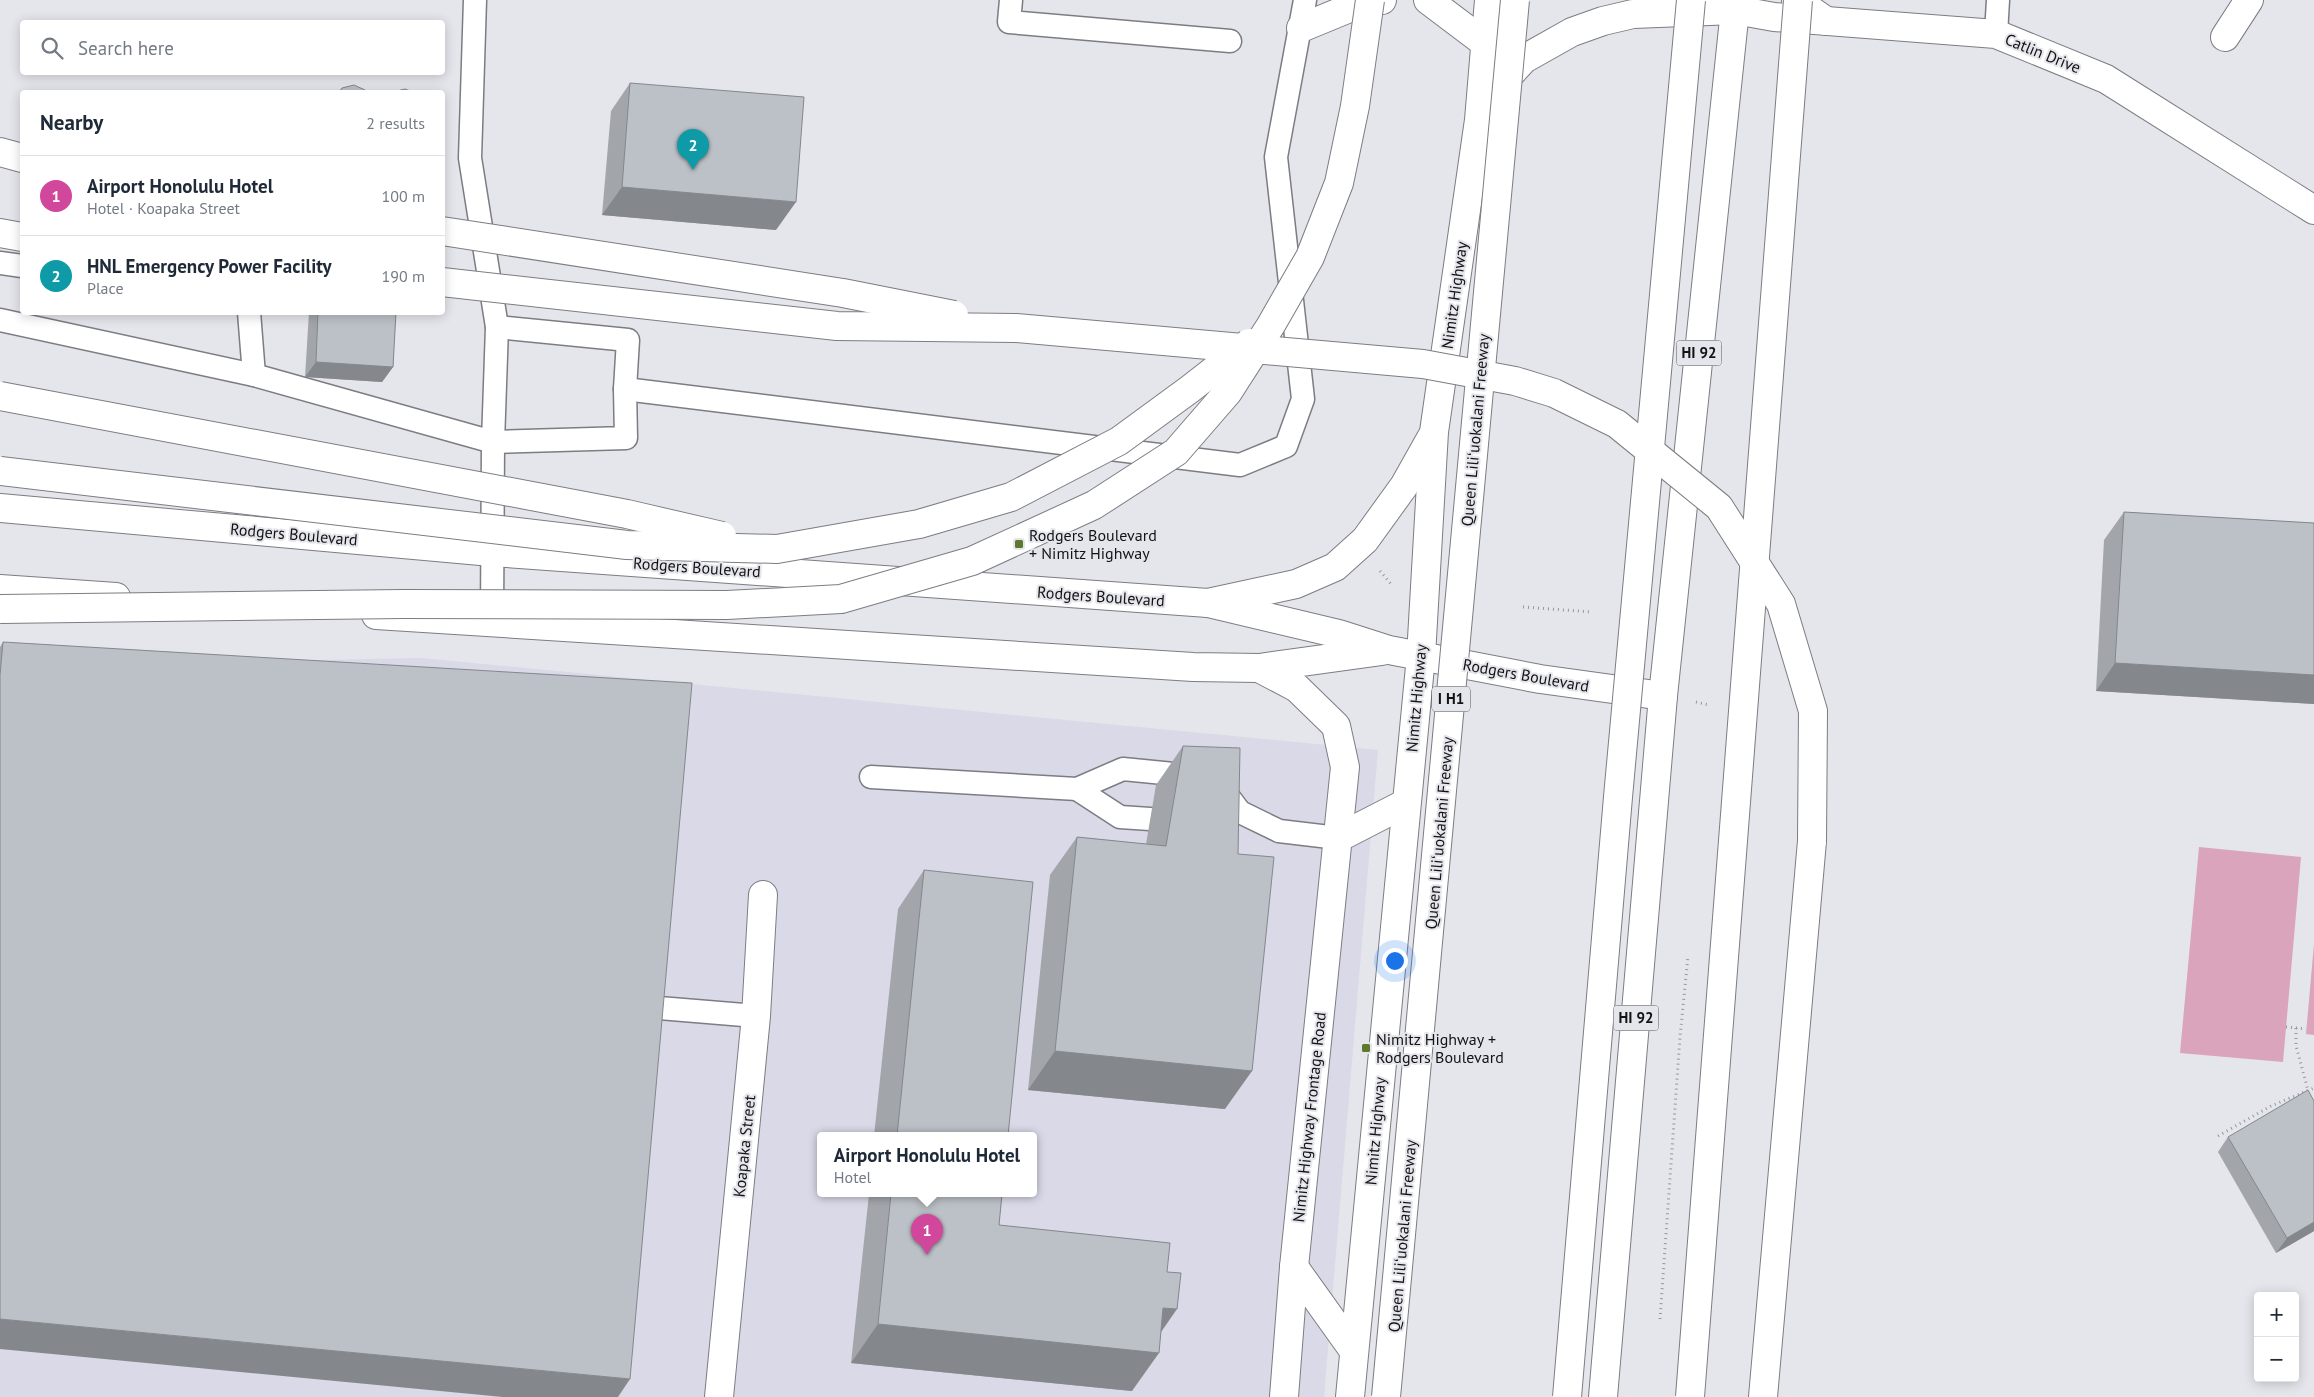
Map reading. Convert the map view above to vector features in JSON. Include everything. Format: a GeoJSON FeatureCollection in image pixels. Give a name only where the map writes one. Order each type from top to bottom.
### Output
{"type":"FeatureCollection","features":[{"type":"Feature","properties":{"kind":"main road"},"geometry":{"type":"LineString","coordinates":[[0,609],[403,604],[727,605],[841,599],[972,561],[1094,506],[1176,452],[1228,392],[1271,325],[1310,257],[1339,183],[1355,106],[1370,0]]}},
{"type":"Feature","properties":{"kind":"main road"},"geometry":{"type":"LineString","coordinates":[[1301,28],[1352,7],[1382,0]]}},
{"type":"Feature","properties":{"kind":"main road"},"geometry":{"type":"LineString","coordinates":[[1428,0],[1484,43]]}},
{"type":"Feature","properties":{"kind":"main road","name":"Nimitz Highway"},"geometry":{"type":"LineString","coordinates":[[1350,1397],[1421,656],[1434,432],[1479,120],[1489,0]]}},
{"type":"Feature","properties":{"kind":"main road","name":"Queen Liliʻuokalani Freeway"},"geometry":{"type":"LineString","coordinates":[[1386,1397],[1515,0]]}},
{"type":"Feature","properties":{"kind":"main road"},"geometry":{"type":"LineString","coordinates":[[1567,1397],[1622,758],[1693,0],[1735,5]]}},
{"type":"Feature","properties":{"kind":"main road"},"geometry":{"type":"LineString","coordinates":[[1797,0],[1826,20]]}},
{"type":"Feature","properties":{"kind":"main road"},"geometry":{"type":"LineString","coordinates":[[1690,1397],[1797,0]]}},
{"type":"Feature","properties":{"kind":"main road"},"geometry":{"type":"LineString","coordinates":[[2225,37],[2248,0]]}},
{"type":"Feature","properties":{"kind":"main road"},"geometry":{"type":"LineString","coordinates":[[1479,120],[1501,83],[1524,59],[1572,32],[1603,21],[1633,14],[1735,5]]}},
{"type":"Feature","properties":{"kind":"main road","name":"Catlin Drive"},"geometry":{"type":"LineString","coordinates":[[1735,5],[1774,16],[1996,34],[2106,79],[2314,210]]}},
{"type":"Feature","properties":{"kind":"main road","name":"HI 92"},"geometry":{"type":"LineString","coordinates":[[1603,1397],[1663,696],[1735,5]]}},
{"type":"Feature","properties":{"kind":"main road"},"geometry":{"type":"LineString","coordinates":[[0,152],[20,157]]}},
{"type":"Feature","properties":{"kind":"main road"},"geometry":{"type":"LineString","coordinates":[[445,231],[842,293],[1016,328]]}},
{"type":"Feature","properties":{"kind":"main road"},"geometry":{"type":"LineString","coordinates":[[0,233],[20,237]]}},
{"type":"Feature","properties":{"kind":"main road"},"geometry":{"type":"LineString","coordinates":[[445,282],[837,326],[1016,328],[1423,364],[1515,381],[1554,393],[1617,424],[1719,507],[1781,604],[1813,710],[1812,841],[1763,1397]]}},
{"type":"Feature","properties":{"kind":"main road"},"geometry":{"type":"LineString","coordinates":[[0,471],[626,545],[778,549],[919,524],[1011,497],[1118,441],[1190,389],[1271,325]]}},
{"type":"Feature","properties":{"kind":"main road"},"geometry":{"type":"LineString","coordinates":[[0,396],[628,514],[778,549]]}},
{"type":"Feature","properties":{"kind":"main road"},"geometry":{"type":"LineString","coordinates":[[1208,603],[1296,584],[1335,567],[1370,532],[1404,486],[1434,432]]}},
{"type":"Feature","properties":{"kind":"main road","name":"Rodgers Boulevard"},"geometry":{"type":"LineString","coordinates":[[0,508],[492,552],[1208,603],[1339,634],[1390,650],[1540,679],[1663,696]]}},
{"type":"Feature","properties":{"kind":"main road","name":"Rodgers Boulevard"},"geometry":{"type":"LineString","coordinates":[[0,589],[492,624],[1193,667],[1259,668],[1390,650]]}},
{"type":"Feature","properties":{"kind":"main road","name":"Nimitz Highway Frontage Road"},"geometry":{"type":"LineString","coordinates":[[1259,668],[1297,688],[1336,726],[1346,767],[1294,1266],[1284,1397]]}},
{"type":"Feature","properties":{"kind":"main road"},"geometry":{"type":"LineString","coordinates":[[1338,838],[1406,803]]}},
{"type":"Feature","properties":{"kind":"main road","name":"Koapaka Street"},"geometry":{"type":"LineString","coordinates":[[719,1397],[756,1016],[763,895]]}},
{"type":"Feature","properties":{"kind":"main road"},"geometry":{"type":"LineString","coordinates":[[1294,1266],[1354,1350]]}},
{"type":"Feature","properties":{"kind":"lane"},"geometry":{"type":"LineString","coordinates":[[475,0],[470,158],[497,327],[493,442],[492,624]]}},
{"type":"Feature","properties":{"kind":"lane"},"geometry":{"type":"LineString","coordinates":[[1011,0],[1009,22],[1230,41]]}},
{"type":"Feature","properties":{"kind":"lane"},"geometry":{"type":"LineString","coordinates":[[625,389],[1240,465],[1286,446],[1303,399],[1276,157],[1306,0]]}},
{"type":"Feature","properties":{"kind":"lane"},"geometry":{"type":"LineString","coordinates":[[1996,34],[1998,0]]}},
{"type":"Feature","properties":{"kind":"lane"},"geometry":{"type":"LineString","coordinates":[[0,263],[20,266]]}},
{"type":"Feature","properties":{"kind":"lane"},"geometry":{"type":"LineString","coordinates":[[249,315],[254,375]]}},
{"type":"Feature","properties":{"kind":"lane"},"geometry":{"type":"LineString","coordinates":[[0,320],[254,375],[493,442],[626,438],[625,389],[628,340],[497,327]]}},
{"type":"Feature","properties":{"kind":"lane"},"geometry":{"type":"LineString","coordinates":[[871,777],[1077,789],[1123,769],[1214,777],[1240,812],[1279,832],[1338,838]]}},
{"type":"Feature","properties":{"kind":"lane"},"geometry":{"type":"LineString","coordinates":[[1077,789],[1120,817],[1150,819]]}},
{"type":"Feature","properties":{"kind":"lane"},"geometry":{"type":"LineString","coordinates":[[1220,822],[1240,812]]}},
{"type":"Feature","properties":{"kind":"lane"},"geometry":{"type":"LineString","coordinates":[[647,1007],[756,1016]]}},
{"type":"Feature","properties":{"kind":"path"},"geometry":{"type":"LineString","coordinates":[[1523,607],[1592,612]]}},
{"type":"Feature","properties":{"kind":"path"},"geometry":{"type":"LineString","coordinates":[[2286,1027],[2306,1029]]}},
{"type":"Feature","properties":{"kind":"path"},"geometry":{"type":"LineString","coordinates":[[2296,1028],[2296,1046],[2308,1090]]}},
{"type":"Feature","properties":{"kind":"path"},"geometry":{"type":"LineString","coordinates":[[2218,1136],[2271,1106],[2314,1088]]}},
{"type":"Feature","properties":{"kind":"shaded area"},"geometry":{"type":"Polygon","coordinates":[[[421,658],[1378,750],[1324,1397],[0,1397],[0,669],[57,665],[421,658]]]}},
{"type":"Feature","properties":{"kind":"shaded area"},"geometry":{"type":"Polygon","coordinates":[[[2199,847],[2301,857],[2283,1062],[2180,1053],[2199,847]]]}},
{"type":"Feature","properties":{"kind":"shaded area"},"geometry":{"type":"Polygon","coordinates":[[[2314,944],[2314,1035],[2306,1034],[2314,944]]]}},
{"type":"Feature","properties":{"kind":"building"},"geometry":{"type":"Polygon","coordinates":[[[630,83],[804,97],[796,202],[622,187],[630,83]]]}},
{"type":"Feature","properties":{"kind":"building"},"geometry":{"type":"Polygon","coordinates":[[[354,85],[365,90],[340,90],[354,85]]]}},
{"type":"Feature","properties":{"kind":"building"},"geometry":{"type":"Polygon","coordinates":[[[318,315],[396,315],[393,367],[316,362],[318,315]]]}},
{"type":"Feature","properties":{"kind":"building"},"geometry":{"type":"Polygon","coordinates":[[[2124,512],[2314,523],[2314,675],[2115,663],[2124,512]]]}},
{"type":"Feature","properties":{"kind":"building"},"geometry":{"type":"Polygon","coordinates":[[[3,642],[692,683],[630,1379],[0,1319],[0,675],[3,642]]]}},
{"type":"Feature","properties":{"kind":"building"},"geometry":{"type":"Polygon","coordinates":[[[1183,746],[1240,748],[1238,854],[1274,857],[1252,1071],[1055,1051],[1077,837],[1166,846],[1183,746]]]}},
{"type":"Feature","properties":{"kind":"building"},"geometry":{"type":"Polygon","coordinates":[[[924,870],[1033,882],[1008,1132],[897,1132],[924,870]]]}},
{"type":"Feature","properties":{"kind":"building"},"geometry":{"type":"Polygon","coordinates":[[[2308,1090],[2314,1101],[2314,1222],[2287,1238],[2228,1137],[2308,1090]]]}},
{"type":"Feature","properties":{"kind":"building"},"geometry":{"type":"Polygon","coordinates":[[[891,1197],[1002,1197],[999,1225],[1170,1243],[1167,1272],[1181,1273],[1177,1309],[1163,1308],[1159,1353],[878,1324],[891,1197]]]}},
{"type":"Feature","properties":{"kind":"place","name":"HNL Emergency Power Facility"},"geometry":{"type":"Point","coordinates":[693,170]}},
{"type":"Feature","properties":{"kind":"place","name":"Rodgers Boulevard + Nimitz Highway"},"geometry":{"type":"Point","coordinates":[1019,544]}},
{"type":"Feature","properties":{"kind":"place","name":"Nimitz Highway + Rodgers Boulevard"},"geometry":{"type":"Point","coordinates":[1366,1048]}},
{"type":"Feature","properties":{"kind":"place","name":"Airport Honolulu Hotel"},"geometry":{"type":"Point","coordinates":[927,1255]}}]}
